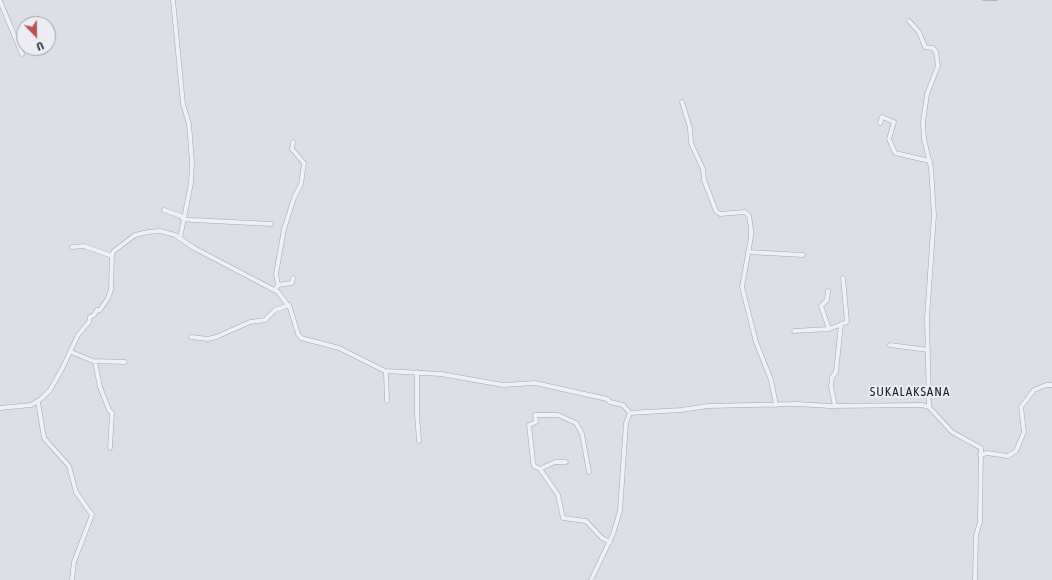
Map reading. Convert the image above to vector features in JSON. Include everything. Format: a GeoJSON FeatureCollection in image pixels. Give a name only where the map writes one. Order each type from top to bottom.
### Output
{"type":"FeatureCollection","features":[{"type":"Feature","properties":{"kind":"street"},"geometry":{"type":"LineString","coordinates":[[0,1],[16,40]]}},
{"type":"Feature","properties":{"kind":"street"},"geometry":{"type":"LineString","coordinates":[[173,1],[183,104],[189,124],[192,162],[191,183],[180,238]]}},
{"type":"Feature","properties":{"kind":"street"},"geometry":{"type":"LineString","coordinates":[[909,22],[919,32],[925,47],[933,48],[936,52],[938,66],[927,94],[923,122],[924,139],[930,161],[934,215],[927,318],[929,407]]}},
{"type":"Feature","properties":{"kind":"street"},"geometry":{"type":"LineString","coordinates":[[682,102],[690,127],[691,144],[703,170],[704,180],[716,211],[720,214],[745,212],[748,214],[751,229],[742,287],[756,342],[771,380],[776,405]]}},
{"type":"Feature","properties":{"kind":"street"},"geometry":{"type":"LineString","coordinates":[[880,123],[882,117],[894,122],[889,139],[895,153],[930,161]]}},
{"type":"Feature","properties":{"kind":"street"},"geometry":{"type":"LineString","coordinates":[[275,290],[278,285],[276,274],[284,229],[294,198],[301,184],[304,162],[292,150],[293,142]]}},
{"type":"Feature","properties":{"kind":"street"},"geometry":{"type":"LineString","coordinates":[[164,210],[181,216],[183,219],[271,224]]}},
{"type":"Feature","properties":{"kind":"street"},"geometry":{"type":"LineString","coordinates":[[0,408],[28,406],[38,402],[53,384],[71,352],[78,335],[89,322],[90,317],[94,315],[97,310],[100,310],[108,298],[111,284],[112,256],[117,247],[131,237],[143,233],[160,231],[180,238],[194,248],[275,290],[289,305],[300,337],[339,348],[373,367],[386,372],[417,372],[483,380],[503,385],[535,383],[607,399],[610,402],[623,405],[630,413]]}},
{"type":"Feature","properties":{"kind":"street"},"geometry":{"type":"LineString","coordinates":[[72,247],[84,246],[112,256]]}},
{"type":"Feature","properties":{"kind":"street"},"geometry":{"type":"LineString","coordinates":[[748,252],[802,255]]}},
{"type":"Feature","properties":{"kind":"street"},"geometry":{"type":"LineString","coordinates":[[278,285],[292,283],[293,278]]}},
{"type":"Feature","properties":{"kind":"street"},"geometry":{"type":"LineString","coordinates":[[794,331],[829,328],[848,321],[843,278]]}},
{"type":"Feature","properties":{"kind":"street"},"geometry":{"type":"LineString","coordinates":[[828,291],[827,300],[821,306],[829,328]]}},
{"type":"Feature","properties":{"kind":"street"},"geometry":{"type":"LineString","coordinates":[[191,337],[208,339],[216,337],[248,323],[265,320],[275,310],[289,305]]}},
{"type":"Feature","properties":{"kind":"street"},"geometry":{"type":"LineString","coordinates":[[835,406],[831,387],[832,377],[836,372],[841,324]]}},
{"type":"Feature","properties":{"kind":"street"},"geometry":{"type":"LineString","coordinates":[[890,344],[928,350]]}},
{"type":"Feature","properties":{"kind":"street"},"geometry":{"type":"LineString","coordinates":[[71,352],[96,362],[114,360],[125,362]]}},
{"type":"Feature","properties":{"kind":"street"},"geometry":{"type":"LineString","coordinates":[[96,362],[100,387],[112,420],[110,448]]}},
{"type":"Feature","properties":{"kind":"street"},"geometry":{"type":"LineString","coordinates":[[386,372],[387,401]]}},
{"type":"Feature","properties":{"kind":"street"},"geometry":{"type":"LineString","coordinates":[[417,372],[417,414],[419,441]]}},
{"type":"Feature","properties":{"kind":"street"},"geometry":{"type":"LineString","coordinates":[[980,456],[987,453],[1008,456],[1016,451],[1024,432],[1021,407],[1034,390],[1046,385],[1052,385]]}},
{"type":"Feature","properties":{"kind":"street"},"geometry":{"type":"LineString","coordinates":[[38,402],[44,438],[69,466],[76,492],[80,500],[91,512],[91,519],[74,562],[72,580]]}},
{"type":"Feature","properties":{"kind":"street"},"geometry":{"type":"LineString","coordinates":[[630,413],[681,410],[708,406],[922,405],[929,407],[952,432],[981,448],[980,522],[976,535],[975,580]]}},
{"type":"Feature","properties":{"kind":"street"},"geometry":{"type":"LineString","coordinates":[[590,580],[610,542],[620,511],[626,423],[630,413]]}},
{"type":"Feature","properties":{"kind":"street"},"geometry":{"type":"LineString","coordinates":[[589,472],[582,434],[576,423],[558,415],[535,415],[536,422],[528,425],[534,466],[540,469],[558,495],[563,518],[586,520],[602,538],[610,542]]}},
{"type":"Feature","properties":{"kind":"street"},"geometry":{"type":"LineString","coordinates":[[540,469],[554,462],[566,462]]}},
{"type":"Feature","properties":{"kind":"waterway"},"geometry":{"type":"LineString","coordinates":[[983,0],[997,0]]}},
{"type":"Feature","properties":{"kind":"district","name":"SUKALAKSANA"},"geometry":{"type":"Point","coordinates":[910,392]}}]}
